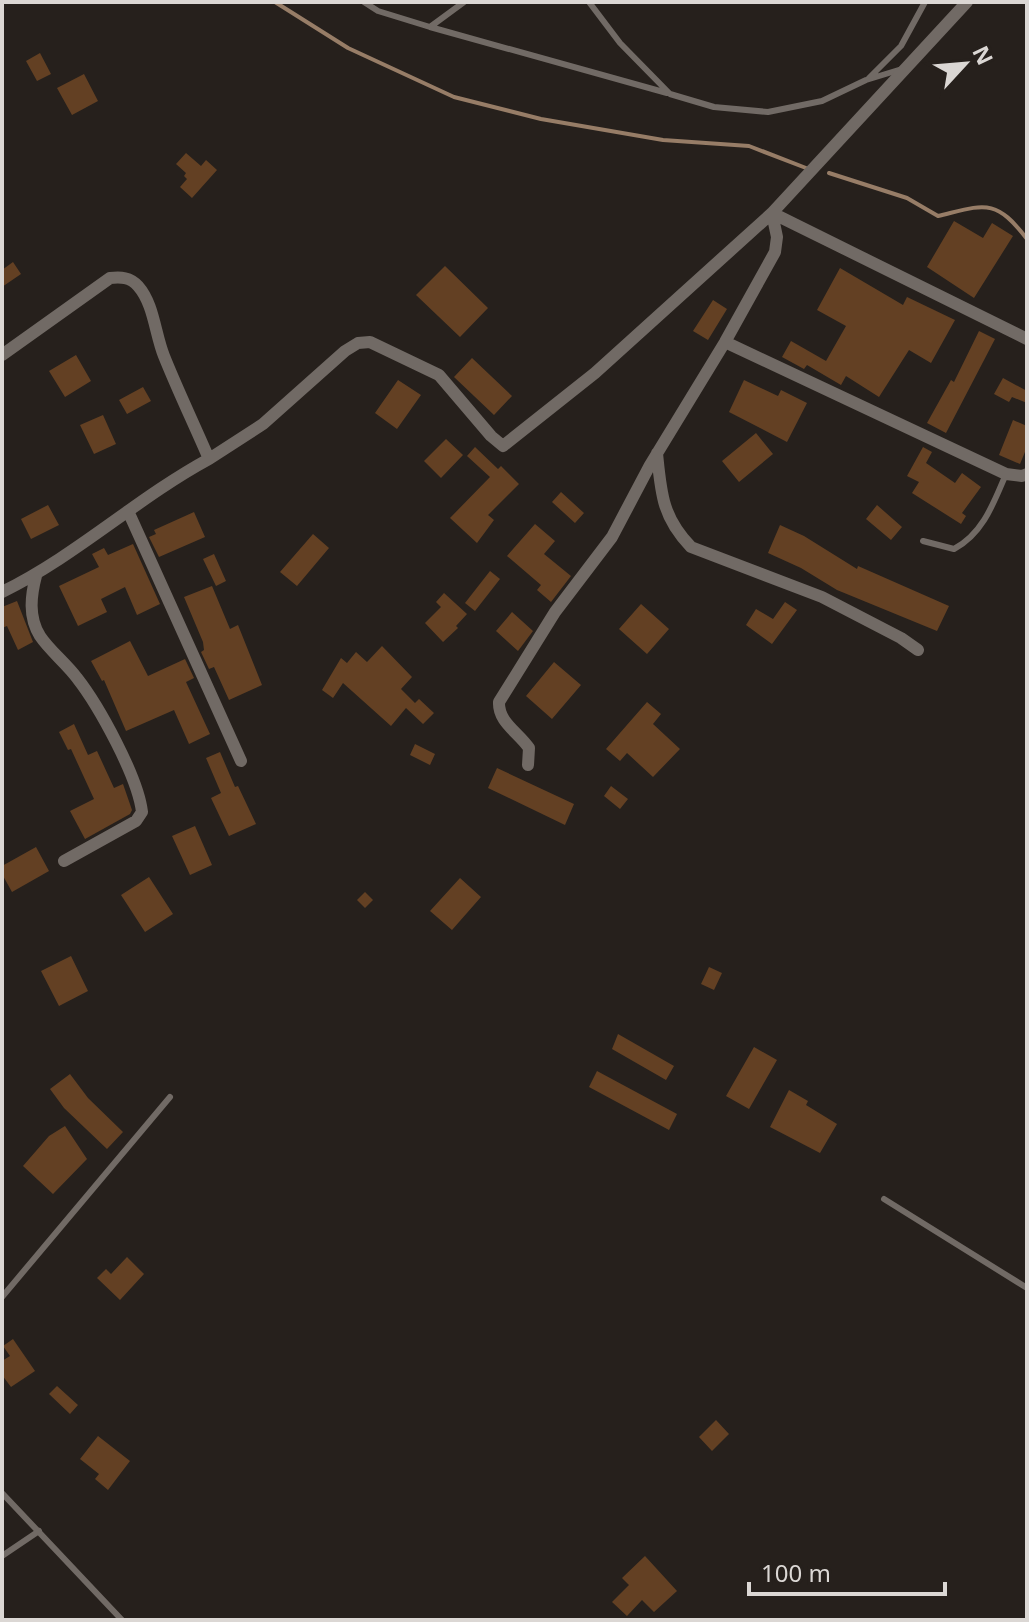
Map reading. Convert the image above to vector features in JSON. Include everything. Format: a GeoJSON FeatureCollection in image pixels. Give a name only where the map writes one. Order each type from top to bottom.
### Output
{"type":"FeatureCollection","features":[{"type":"Feature","properties":{"kind":"street"},"geometry":{"type":"LineString","coordinates":[[2,592],[36,576],[157,489],[263,424],[358,343],[370,342],[439,375],[503,446],[595,373],[772,213],[967,2]]}},
{"type":"Feature","properties":{"kind":"street"},"geometry":{"type":"LineString","coordinates":[[772,213],[1027,339]]}},
{"type":"Feature","properties":{"kind":"street"},"geometry":{"type":"LineString","coordinates":[[528,765],[529,748],[504,722],[499,702],[555,612],[612,537],[657,453],[725,342],[775,252],[777,237],[772,213]]}},
{"type":"Feature","properties":{"kind":"street"},"geometry":{"type":"LineString","coordinates":[[2,355],[110,278],[126,277],[138,286],[150,307],[164,357],[209,459]]}},
{"type":"Feature","properties":{"kind":"street"},"geometry":{"type":"LineString","coordinates":[[725,342],[1006,474],[1027,474]]}},
{"type":"Feature","properties":{"kind":"street"},"geometry":{"type":"LineString","coordinates":[[657,453],[667,516],[691,547],[822,597],[918,650]]}},
{"type":"Feature","properties":{"kind":"street"},"geometry":{"type":"LineString","coordinates":[[128,511],[241,761]]}},
{"type":"Feature","properties":{"kind":"street"},"geometry":{"type":"LineString","coordinates":[[36,576],[31,606],[40,636],[79,680],[91,699],[128,770],[142,812],[136,821],[64,861]]}},
{"type":"Feature","properties":{"kind":"lane"},"geometry":{"type":"LineString","coordinates":[[364,2],[378,11],[430,27],[714,107],[768,112],[822,101],[866,80],[905,68]]}},
{"type":"Feature","properties":{"kind":"lane"},"geometry":{"type":"LineString","coordinates":[[430,27],[464,2]]}},
{"type":"Feature","properties":{"kind":"lane"},"geometry":{"type":"LineString","coordinates":[[589,2],[620,43],[670,94]]}},
{"type":"Feature","properties":{"kind":"lane"},"geometry":{"type":"LineString","coordinates":[[866,80],[901,46],[925,2]]}},
{"type":"Feature","properties":{"kind":"lane"},"geometry":{"type":"LineString","coordinates":[[923,541],[954,549],[967,543],[987,517],[1006,474]]}},
{"type":"Feature","properties":{"kind":"lane"},"geometry":{"type":"LineString","coordinates":[[2,1297],[170,1097]]}},
{"type":"Feature","properties":{"kind":"lane"},"geometry":{"type":"LineString","coordinates":[[884,1199],[1027,1288]]}},
{"type":"Feature","properties":{"kind":"lane"},"geometry":{"type":"LineString","coordinates":[[2,1493],[122,1620]]}},
{"type":"Feature","properties":{"kind":"lane"},"geometry":{"type":"LineString","coordinates":[[2,1556],[39,1531]]}},
{"type":"Feature","properties":{"kind":"building"},"geometry":{"type":"Polygon","coordinates":[[[40,53],[51,74],[37,81],[26,61],[40,53]]]}},
{"type":"Feature","properties":{"kind":"building"},"geometry":{"type":"Polygon","coordinates":[[[84,74],[98,101],[72,115],[57,88],[84,74]]]}},
{"type":"Feature","properties":{"kind":"building"},"geometry":{"type":"Polygon","coordinates":[[[186,153],[201,166],[206,160],[217,170],[192,198],[180,187],[187,179],[184,176],[186,173],[176,164],[186,153]]]}},
{"type":"Feature","properties":{"kind":"building"},"geometry":{"type":"Polygon","coordinates":[[[954,221],[983,238],[992,223],[1013,236],[974,298],[927,267],[954,221]]]}},
{"type":"Feature","properties":{"kind":"building"},"geometry":{"type":"Polygon","coordinates":[[[13,262],[21,274],[2,287],[2,270],[13,262]]]}},
{"type":"Feature","properties":{"kind":"building"},"geometry":{"type":"Polygon","coordinates":[[[445,266],[488,308],[460,337],[416,295],[445,266]]]}},
{"type":"Feature","properties":{"kind":"building"},"geometry":{"type":"Polygon","coordinates":[[[840,268],[903,305],[907,297],[955,320],[931,363],[909,350],[879,397],[846,376],[841,385],[807,365],[804,369],[782,357],[791,341],[826,361],[846,326],[817,310],[840,268]]]}},
{"type":"Feature","properties":{"kind":"building"},"geometry":{"type":"Polygon","coordinates":[[[713,300],[727,309],[708,340],[693,331],[713,300]]]}},
{"type":"Feature","properties":{"kind":"building"},"geometry":{"type":"Polygon","coordinates":[[[979,331],[995,339],[946,433],[927,423],[951,380],[954,382],[979,331]]]}},
{"type":"Feature","properties":{"kind":"building"},"geometry":{"type":"Polygon","coordinates":[[[76,355],[91,381],[65,397],[49,371],[76,355]]]}},
{"type":"Feature","properties":{"kind":"building"},"geometry":{"type":"Polygon","coordinates":[[[472,358],[512,396],[494,415],[454,377],[472,358]]]}},
{"type":"Feature","properties":{"kind":"building"},"geometry":{"type":"Polygon","coordinates":[[[1003,378],[1027,391],[1027,403],[1012,397],[1009,402],[994,394],[1003,378]]]}},
{"type":"Feature","properties":{"kind":"building"},"geometry":{"type":"Polygon","coordinates":[[[398,380],[421,395],[397,429],[375,413],[398,380]]]}},
{"type":"Feature","properties":{"kind":"building"},"geometry":{"type":"Polygon","coordinates":[[[744,380],[778,396],[781,390],[807,403],[787,442],[729,412],[744,380]]]}},
{"type":"Feature","properties":{"kind":"building"},"geometry":{"type":"Polygon","coordinates":[[[143,387],[151,401],[127,414],[119,400],[143,387]]]}},
{"type":"Feature","properties":{"kind":"building"},"geometry":{"type":"Polygon","coordinates":[[[103,415],[116,444],[94,454],[80,425],[103,415]]]}},
{"type":"Feature","properties":{"kind":"building"},"geometry":{"type":"Polygon","coordinates":[[[1013,420],[1027,426],[1027,447],[1020,464],[999,455],[1013,420]]]}},
{"type":"Feature","properties":{"kind":"building"},"geometry":{"type":"Polygon","coordinates":[[[756,433],[773,454],[739,482],[722,461],[756,433]]]}},
{"type":"Feature","properties":{"kind":"building"},"geometry":{"type":"Polygon","coordinates":[[[446,439],[463,455],[441,478],[424,461],[446,439]]]}},
{"type":"Feature","properties":{"kind":"building"},"geometry":{"type":"Polygon","coordinates":[[[475,447],[519,484],[488,515],[494,520],[477,543],[450,518],[490,477],[467,456],[475,447]]]}},
{"type":"Feature","properties":{"kind":"building"},"geometry":{"type":"Polygon","coordinates":[[[923,447],[932,452],[926,463],[955,483],[962,473],[981,487],[962,513],[966,516],[961,524],[912,493],[919,482],[907,476],[923,447]]]}},
{"type":"Feature","properties":{"kind":"building"},"geometry":{"type":"Polygon","coordinates":[[[561,492],[584,513],[575,523],[552,502],[561,492]]]}},
{"type":"Feature","properties":{"kind":"building"},"geometry":{"type":"Polygon","coordinates":[[[48,505],[59,525],[31,539],[21,519],[48,505]]]}},
{"type":"Feature","properties":{"kind":"building"},"geometry":{"type":"Polygon","coordinates":[[[877,505],[902,527],[891,540],[866,519],[877,505]]]}},
{"type":"Feature","properties":{"kind":"building"},"geometry":{"type":"Polygon","coordinates":[[[194,512],[205,537],[159,557],[149,537],[156,534],[154,530],[194,512]]]}},
{"type":"Feature","properties":{"kind":"building"},"geometry":{"type":"Polygon","coordinates":[[[535,524],[555,541],[544,554],[571,576],[551,602],[537,590],[541,585],[507,556],[535,524]]]}},
{"type":"Feature","properties":{"kind":"building"},"geometry":{"type":"Polygon","coordinates":[[[780,525],[857,569],[858,566],[949,606],[937,631],[837,590],[768,553],[780,525]]]}},
{"type":"Feature","properties":{"kind":"building"},"geometry":{"type":"Polygon","coordinates":[[[313,534],[329,548],[297,586],[280,572],[313,534]]]}},
{"type":"Feature","properties":{"kind":"building"},"geometry":{"type":"Polygon","coordinates":[[[133,544],[160,604],[137,615],[125,587],[101,599],[107,612],[78,626],[59,586],[99,567],[92,554],[104,548],[108,555],[133,544]]]}},
{"type":"Feature","properties":{"kind":"building"},"geometry":{"type":"Polygon","coordinates":[[[214,554],[226,581],[216,586],[203,559],[214,554]]]}},
{"type":"Feature","properties":{"kind":"building"},"geometry":{"type":"Polygon","coordinates":[[[490,571],[500,579],[475,611],[465,603],[490,571]]]}},
{"type":"Feature","properties":{"kind":"building"},"geometry":{"type":"Polygon","coordinates":[[[212,586],[230,629],[238,625],[262,685],[229,700],[214,667],[209,669],[201,652],[204,650],[203,642],[184,597],[212,586]]]}},
{"type":"Feature","properties":{"kind":"building"},"geometry":{"type":"Polygon","coordinates":[[[444,593],[467,614],[443,642],[425,623],[441,607],[436,602],[444,593]]]}},
{"type":"Feature","properties":{"kind":"building"},"geometry":{"type":"Polygon","coordinates":[[[17,601],[33,642],[18,650],[7,626],[2,628],[2,607],[17,601]]]}},
{"type":"Feature","properties":{"kind":"building"},"geometry":{"type":"Polygon","coordinates":[[[785,602],[797,610],[772,644],[746,625],[756,609],[773,619],[785,602]]]}},
{"type":"Feature","properties":{"kind":"building"},"geometry":{"type":"Polygon","coordinates":[[[641,604],[669,629],[647,654],[619,629],[641,604]]]}},
{"type":"Feature","properties":{"kind":"building"},"geometry":{"type":"Polygon","coordinates":[[[512,612],[533,631],[518,651],[496,631],[512,612]]]}},
{"type":"Feature","properties":{"kind":"building"},"geometry":{"type":"Polygon","coordinates":[[[130,641],[148,676],[185,659],[194,678],[186,682],[210,734],[189,744],[174,710],[126,731],[104,680],[91,661],[130,641]]]}},
{"type":"Feature","properties":{"kind":"building"},"geometry":{"type":"Polygon","coordinates":[[[382,646],[412,677],[401,689],[415,703],[419,699],[434,713],[423,724],[406,708],[391,726],[343,683],[333,698],[322,690],[341,658],[347,663],[356,652],[367,662],[382,646]]]}},
{"type":"Feature","properties":{"kind":"building"},"geometry":{"type":"Polygon","coordinates":[[[554,662],[581,685],[552,719],[526,696],[554,662]]]}},
{"type":"Feature","properties":{"kind":"building"},"geometry":{"type":"Polygon","coordinates":[[[647,702],[661,714],[653,724],[680,749],[653,777],[627,753],[620,761],[606,749],[647,702]]]}},
{"type":"Feature","properties":{"kind":"building"},"geometry":{"type":"Polygon","coordinates":[[[74,724],[88,755],[97,751],[114,788],[123,784],[132,810],[85,839],[70,811],[94,799],[71,749],[68,750],[59,732],[74,724]]]}},
{"type":"Feature","properties":{"kind":"building"},"geometry":{"type":"Polygon","coordinates":[[[415,744],[435,754],[430,765],[410,755],[415,744]]]}},
{"type":"Feature","properties":{"kind":"building"},"geometry":{"type":"Polygon","coordinates":[[[220,752],[256,824],[229,836],[211,798],[221,793],[206,758],[220,752]]]}},
{"type":"Feature","properties":{"kind":"building"},"geometry":{"type":"Polygon","coordinates":[[[497,768],[574,804],[565,825],[488,788],[497,768]]]}},
{"type":"Feature","properties":{"kind":"building"},"geometry":{"type":"Polygon","coordinates":[[[611,786],[628,799],[620,809],[604,796],[611,786]]]}},
{"type":"Feature","properties":{"kind":"building"},"geometry":{"type":"Polygon","coordinates":[[[195,826],[212,865],[190,875],[172,836],[195,826]]]}},
{"type":"Feature","properties":{"kind":"building"},"geometry":{"type":"Polygon","coordinates":[[[36,847],[49,871],[12,892],[2,874],[2,866],[36,847]]]}},
{"type":"Feature","properties":{"kind":"building"},"geometry":{"type":"Polygon","coordinates":[[[149,877],[173,914],[145,932],[121,895],[149,877]]]}},
{"type":"Feature","properties":{"kind":"building"},"geometry":{"type":"Polygon","coordinates":[[[460,878],[481,897],[452,930],[430,911],[460,878]]]}},
{"type":"Feature","properties":{"kind":"building"},"geometry":{"type":"Polygon","coordinates":[[[365,892],[373,900],[365,908],[357,900],[365,892]]]}},
{"type":"Feature","properties":{"kind":"building"},"geometry":{"type":"Polygon","coordinates":[[[71,956],[88,991],[59,1006],[41,971],[71,956]]]}},
{"type":"Feature","properties":{"kind":"building"},"geometry":{"type":"Polygon","coordinates":[[[709,967],[722,973],[714,990],[701,984],[709,967]]]}},
{"type":"Feature","properties":{"kind":"building"},"geometry":{"type":"Polygon","coordinates":[[[618,1034],[674,1066],[666,1080],[612,1049],[618,1034]]]}},
{"type":"Feature","properties":{"kind":"building"},"geometry":{"type":"Polygon","coordinates":[[[754,1047],[777,1060],[749,1109],[726,1096],[754,1047]]]}},
{"type":"Feature","properties":{"kind":"building"},"geometry":{"type":"Polygon","coordinates":[[[597,1071],[677,1114],[669,1130],[589,1087],[597,1071]]]}},
{"type":"Feature","properties":{"kind":"building"},"geometry":{"type":"Polygon","coordinates":[[[70,1074],[88,1098],[123,1132],[107,1149],[64,1108],[50,1089],[70,1074]]]}},
{"type":"Feature","properties":{"kind":"building"},"geometry":{"type":"Polygon","coordinates":[[[789,1090],[808,1101],[806,1105],[837,1124],[820,1153],[770,1127],[789,1090]]]}},
{"type":"Feature","properties":{"kind":"building"},"geometry":{"type":"Polygon","coordinates":[[[65,1126],[87,1159],[53,1194],[23,1166],[49,1136],[65,1126]]]}},
{"type":"Feature","properties":{"kind":"building"},"geometry":{"type":"Polygon","coordinates":[[[127,1257],[144,1274],[120,1300],[97,1278],[106,1269],[111,1274],[127,1257]]]}},
{"type":"Feature","properties":{"kind":"building"},"geometry":{"type":"Polygon","coordinates":[[[13,1339],[35,1371],[11,1387],[2,1375],[2,1361],[10,1356],[3,1346],[13,1339]]]}},
{"type":"Feature","properties":{"kind":"building"},"geometry":{"type":"Polygon","coordinates":[[[57,1386],[78,1405],[70,1414],[49,1394],[57,1386]]]}},
{"type":"Feature","properties":{"kind":"building"},"geometry":{"type":"Polygon","coordinates":[[[716,1420],[729,1434],[712,1451],[699,1437],[716,1420]]]}},
{"type":"Feature","properties":{"kind":"building"},"geometry":{"type":"Polygon","coordinates":[[[98,1436],[130,1461],[108,1490],[95,1479],[99,1474],[80,1459],[98,1436]]]}},
{"type":"Feature","properties":{"kind":"building"},"geometry":{"type":"Polygon","coordinates":[[[645,1556],[677,1591],[654,1612],[642,1600],[627,1616],[612,1602],[629,1585],[622,1578],[645,1556]]]}},
{"type":"Feature","properties":{"kind":"waterway"},"geometry":{"type":"LineString","coordinates":[[275,2],[348,48],[454,97],[541,119],[663,140],[749,146],[806,168]]}},
{"type":"Feature","properties":{"kind":"waterway"},"geometry":{"type":"LineString","coordinates":[[829,173],[907,198],[938,216],[978,207],[997,210],[1027,239]]}}]}
